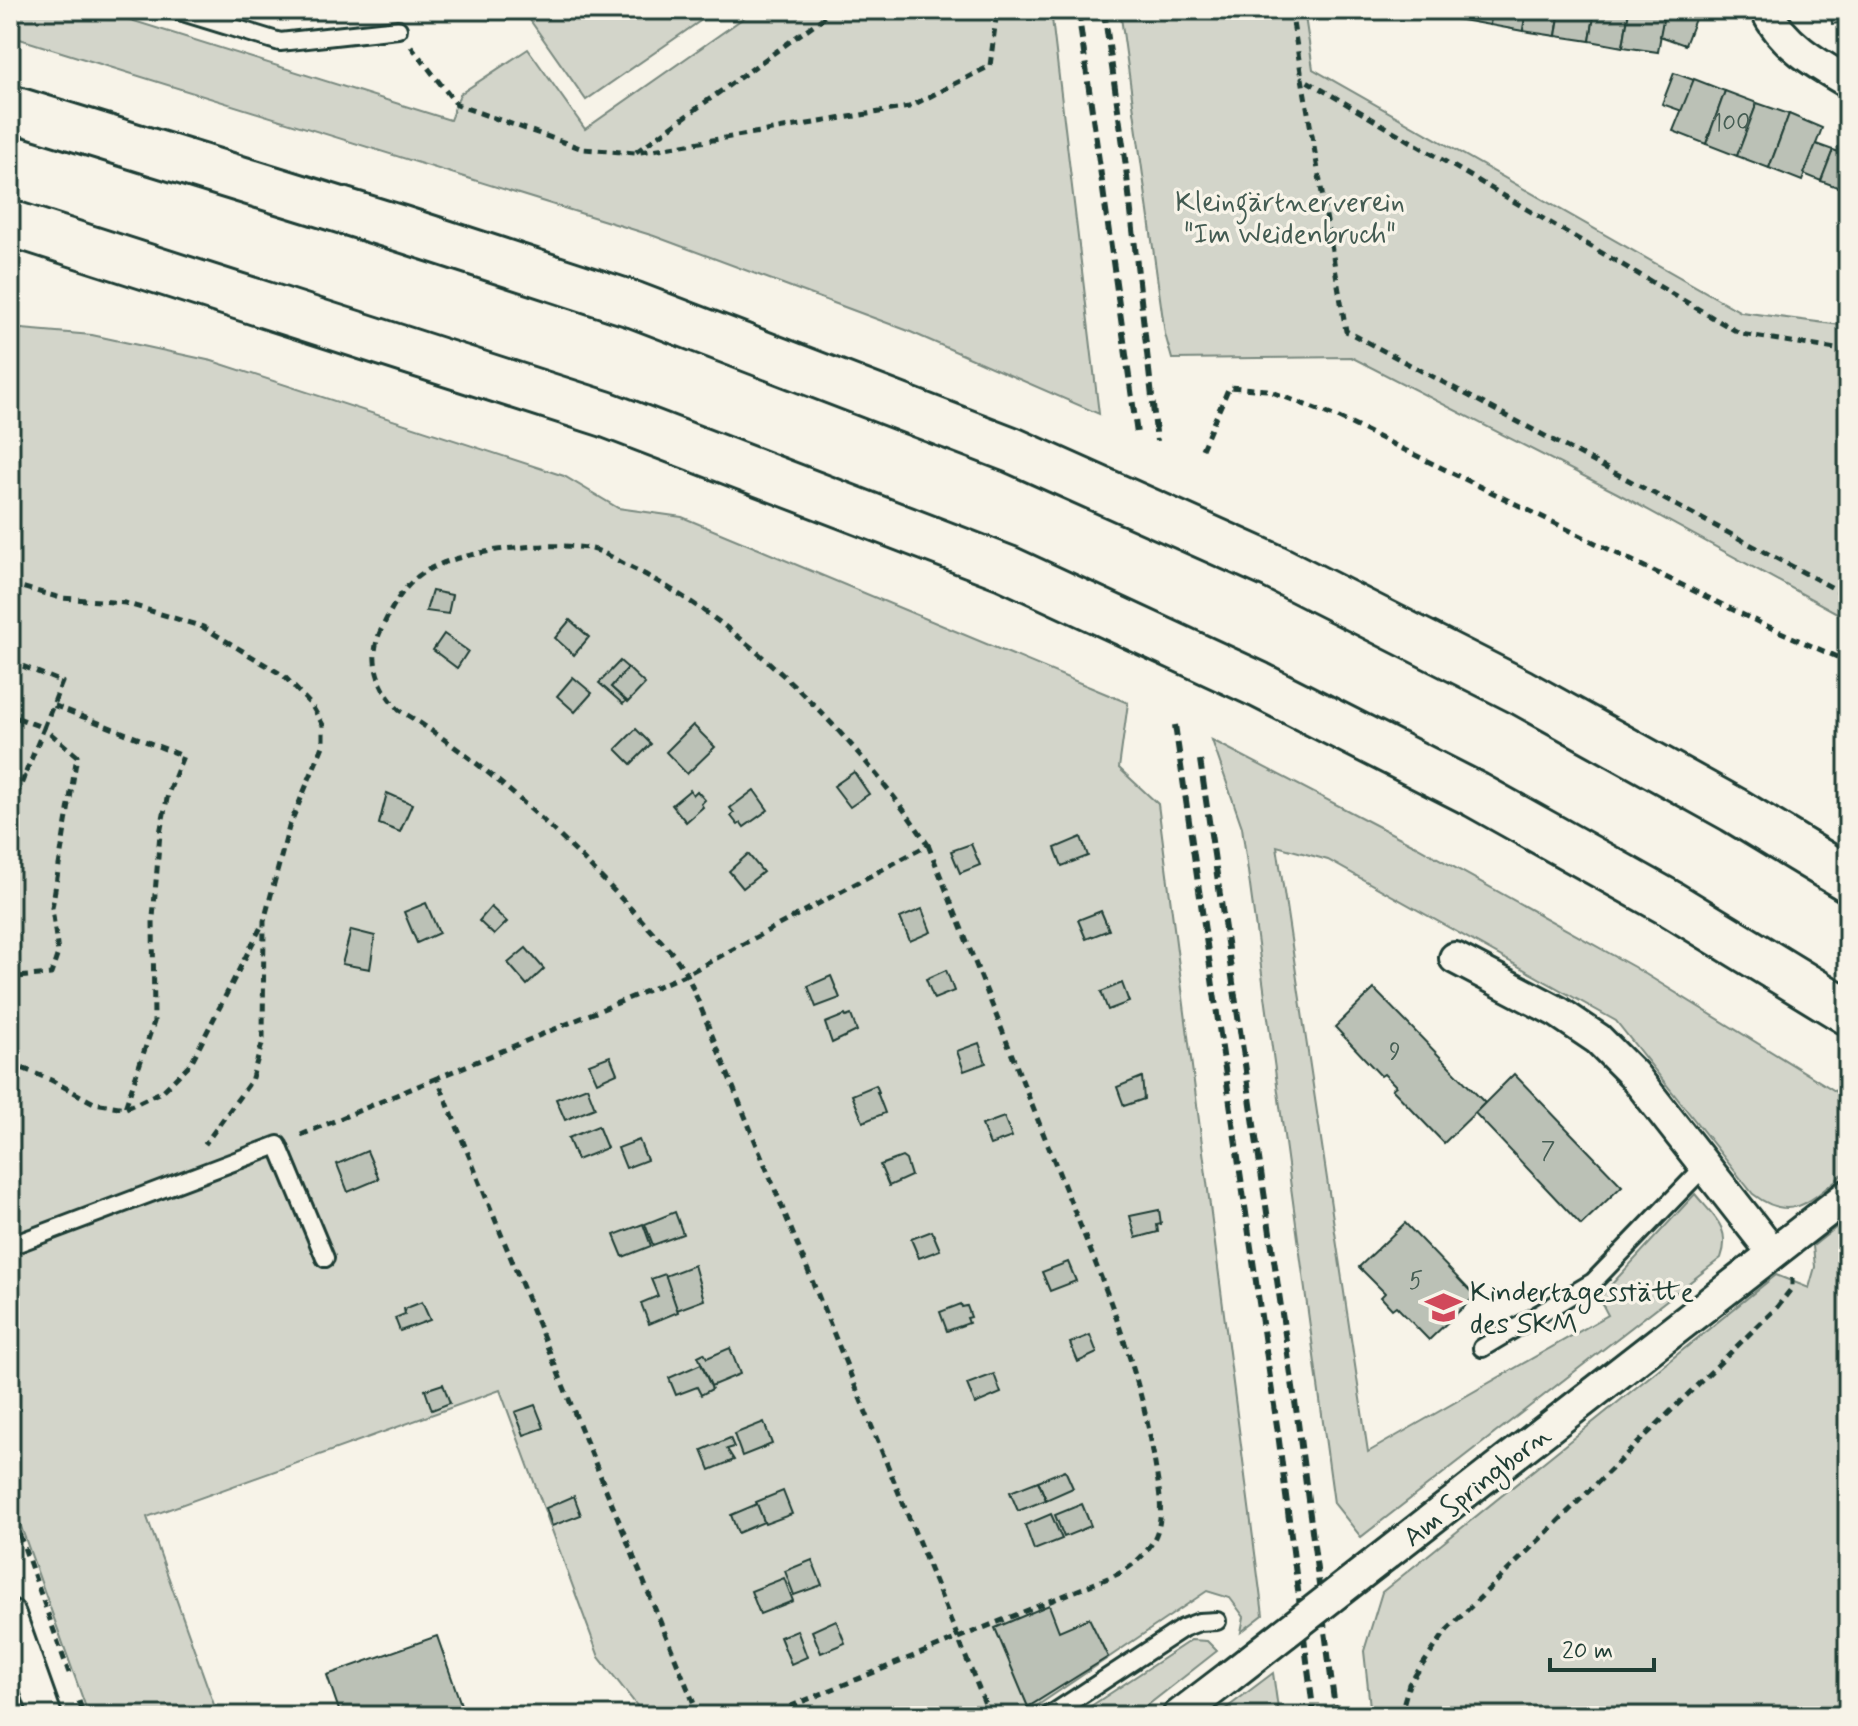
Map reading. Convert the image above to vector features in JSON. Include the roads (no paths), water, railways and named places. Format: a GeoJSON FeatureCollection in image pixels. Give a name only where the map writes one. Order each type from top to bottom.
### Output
{"type":"FeatureCollection","features":[{"type":"Feature","properties":{"kind":"highway"},"geometry":{"type":"LineString","coordinates":[[10,108],[402,229],[635,305],[1012,450],[1274,567],[1521,692],[1734,810],[1848,879]]}},
{"type":"Feature","properties":{"kind":"highway"},"geometry":{"type":"LineString","coordinates":[[10,223],[605,414],[1006,568],[1259,685],[1476,795],[1671,904],[1848,1012]]}},
{"type":"Feature","properties":{"kind":"street"},"geometry":{"type":"LineString","coordinates":[[1766,10],[1770,20],[1805,57],[1848,82]]}},
{"type":"Feature","properties":{"kind":"street"},"geometry":{"type":"LineString","coordinates":[[1455,958],[1558,1012],[1598,1039],[1633,1074],[1773,1253]]}},
{"type":"Feature","properties":{"kind":"street","name":"Am Springborn"},"geometry":{"type":"LineString","coordinates":[[1178,1716],[1848,1195]]}},
{"type":"Feature","properties":{"kind":"street"},"geometry":{"type":"LineString","coordinates":[[10,1615],[46,1716]]}},
{"type":"Feature","properties":{"kind":"lane"},"geometry":{"type":"LineString","coordinates":[[176,10],[280,42],[398,29]]}},
{"type":"Feature","properties":{"kind":"lane"},"geometry":{"type":"LineString","coordinates":[[10,1246],[278,1145],[325,1258]]}},
{"type":"Feature","properties":{"kind":"lane"},"geometry":{"type":"LineString","coordinates":[[1482,1348],[1593,1282],[1705,1166]]}},
{"type":"Feature","properties":{"kind":"lane"},"geometry":{"type":"LineString","coordinates":[[1049,1716],[1183,1628],[1199,1622],[1217,1621]]}},
{"type":"Feature","properties":{"kind":"railway"},"geometry":{"type":"LineString","coordinates":[[1078,10],[1137,434]]}},
{"type":"Feature","properties":{"kind":"railway"},"geometry":{"type":"LineString","coordinates":[[1104,10],[1125,159],[1157,441]]}},
{"type":"Feature","properties":{"kind":"railway"},"geometry":{"type":"LineString","coordinates":[[1175,725],[1278,1433],[1314,1716]]}},
{"type":"Feature","properties":{"kind":"railway"},"geometry":{"type":"LineString","coordinates":[[1200,760],[1297,1415],[1336,1716]]}},
{"type":"Feature","properties":{"kind":"place","name":"Kindertagesstätte des SKM"},"geometry":{"type":"Point","coordinates":[1444,1307]}},
{"type":"Feature","properties":{"kind":"park label","name":"Kleingärtnerverein \"Im Weidenbruch\""},"geometry":{"type":"Point","coordinates":[1290,217]}}]}
